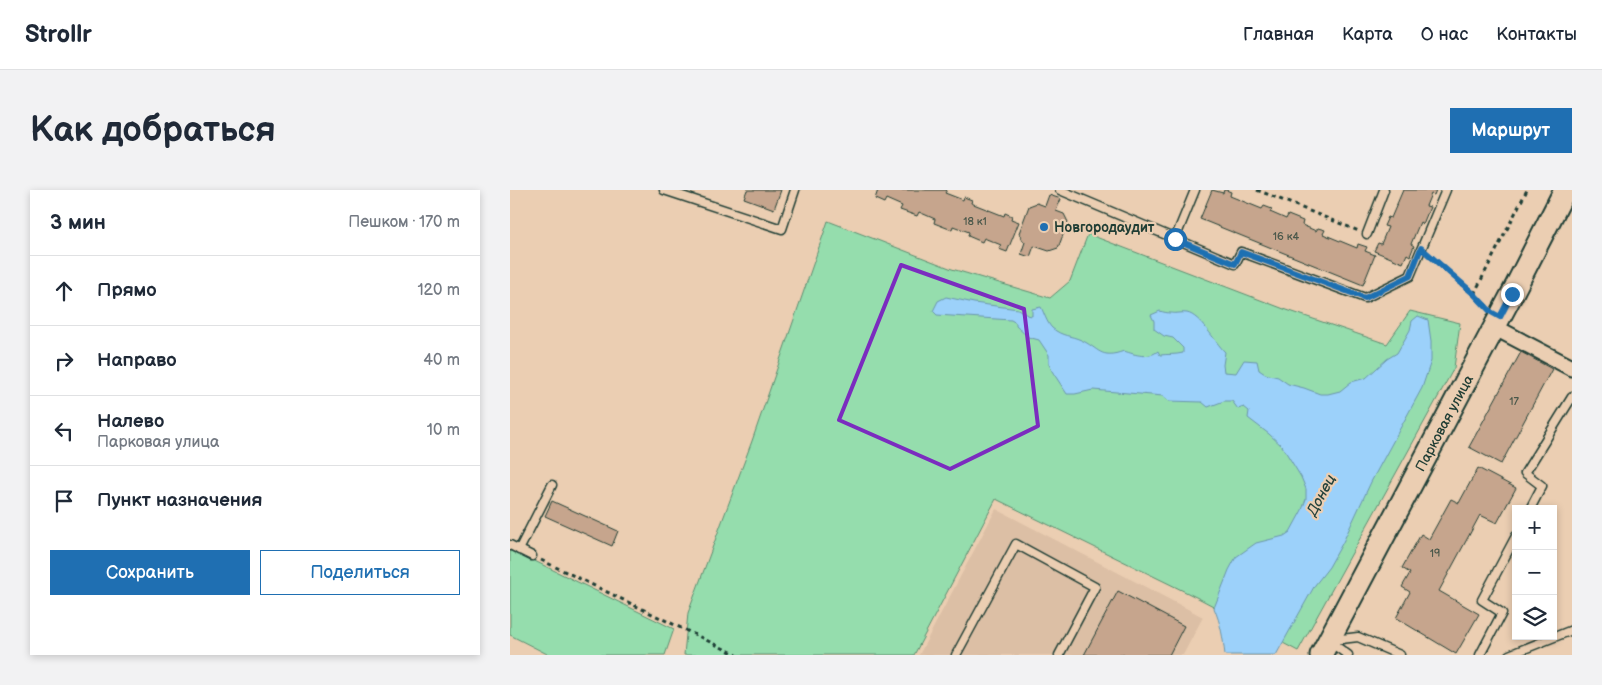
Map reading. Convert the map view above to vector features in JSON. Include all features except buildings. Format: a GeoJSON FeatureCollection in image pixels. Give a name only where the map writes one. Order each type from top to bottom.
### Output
{"type":"FeatureCollection","features":[{"type":"Feature","properties":{"kind":"street","name":"Парковая улица"},"geometry":{"type":"LineString","coordinates":[[1324,648],[1565,190]]}},
{"type":"Feature","properties":{"kind":"street"},"geometry":{"type":"LineString","coordinates":[[1497,322],[1572,368]]}},
{"type":"Feature","properties":{"kind":"lane"},"geometry":{"type":"LineString","coordinates":[[670,191],[782,229],[795,190]]}},
{"type":"Feature","properties":{"kind":"lane"},"geometry":{"type":"LineString","coordinates":[[1060,190],[1235,264],[1241,252],[1365,298],[1410,276],[1446,190]]}},
{"type":"Feature","properties":{"kind":"lane"},"geometry":{"type":"LineString","coordinates":[[1175,239],[1195,190]]}},
{"type":"Feature","properties":{"kind":"lane"},"geometry":{"type":"LineString","coordinates":[[1367,234],[1384,190]]}},
{"type":"Feature","properties":{"kind":"lane"},"geometry":{"type":"LineString","coordinates":[[1532,505],[1542,486],[1525,473],[1572,397]]}},
{"type":"Feature","properties":{"kind":"lane"},"geometry":{"type":"LineString","coordinates":[[519,550],[552,485]]}},
{"type":"Feature","properties":{"kind":"lane"},"geometry":{"type":"LineString","coordinates":[[956,655],[1016,544],[1095,587],[1059,655]]}},
{"type":"Feature","properties":{"kind":"lane"},"geometry":{"type":"LineString","coordinates":[[1480,655],[1502,613],[1482,600],[1512,544]]}},
{"type":"Feature","properties":{"kind":"lane"},"geometry":{"type":"LineString","coordinates":[[510,545],[532,556]]}},
{"type":"Feature","properties":{"kind":"lane"},"geometry":{"type":"LineString","coordinates":[[1509,655],[1572,630]]}},
{"type":"Feature","properties":{"kind":"lane"},"geometry":{"type":"LineString","coordinates":[[1324,648],[1358,637],[1400,655]]}},
{"type":"Feature","properties":{"kind":"lane"},"geometry":{"type":"LineString","coordinates":[[1324,648],[1348,655]]}},
{"type":"Feature","properties":{"kind":"path"},"geometry":{"type":"LineString","coordinates":[[1257,190],[1367,234]]}},
{"type":"Feature","properties":{"kind":"path"},"geometry":{"type":"LineString","coordinates":[[1474,294],[1527,190]]}},
{"type":"Feature","properties":{"kind":"path"},"geometry":{"type":"LineString","coordinates":[[1421,248],[1474,294],[1491,312],[1497,322]]}},
{"type":"Feature","properties":{"kind":"path"},"geometry":{"type":"LineString","coordinates":[[532,556],[737,655]]}},
{"type":"Feature","properties":{"kind":"highlighted area"},"geometry":{"type":"Polygon","coordinates":[[[901,265],[1024,309],[1038,426],[950,469],[839,420],[901,265]]]}},
{"type":"Feature","properties":{"kind":"shaded area"},"geometry":{"type":"Polygon","coordinates":[[[996,509],[1203,617],[1183,655],[919,655],[996,509]]]}},
{"type":"Feature","properties":{"kind":"green space"},"geometry":{"type":"Polygon","coordinates":[[[828,221],[952,269],[1050,298],[1070,281],[1088,234],[1284,309],[1387,344],[1410,311],[1460,323],[1454,368],[1298,651],[1200,599],[996,499],[914,655],[684,655],[688,613],[752,441],[828,221]]]}},
{"type":"Feature","properties":{"kind":"green space"},"geometry":{"type":"Polygon","coordinates":[[[510,549],[674,629],[665,655],[549,655],[510,635],[510,549]]]}},
{"type":"Feature","properties":{"kind":"water","name":"Донец"},"geometry":{"type":"Polygon","coordinates":[[[946,297],[1018,309],[1032,316],[1032,309],[1041,307],[1052,328],[1056,331],[1081,340],[1105,354],[1124,351],[1142,355],[1150,355],[1158,351],[1160,355],[1183,353],[1183,348],[1173,338],[1164,336],[1154,329],[1154,321],[1151,315],[1160,311],[1187,313],[1202,324],[1225,352],[1224,372],[1236,373],[1244,360],[1257,361],[1259,370],[1265,374],[1278,377],[1288,384],[1320,394],[1340,391],[1351,382],[1366,378],[1387,359],[1397,353],[1410,330],[1412,321],[1418,316],[1428,320],[1431,361],[1422,388],[1371,482],[1343,542],[1329,567],[1315,585],[1276,655],[1225,655],[1221,631],[1214,608],[1229,570],[1236,557],[1256,543],[1284,536],[1290,532],[1306,499],[1306,489],[1301,477],[1282,446],[1248,418],[1249,411],[1244,407],[1238,409],[1232,401],[1224,401],[1208,407],[1202,402],[1169,401],[1163,396],[1093,390],[1067,394],[1052,371],[1049,364],[1049,355],[1039,340],[1028,337],[1011,320],[937,315],[933,311],[938,301],[946,297]]]}},
{"type":"Feature","properties":{"kind":"place","name":"Новгородаудит"},"geometry":{"type":"Point","coordinates":[1044,227]}},
{"type":"Feature","properties":{"kind":"route"},"geometry":{"type":"LineString","coordinates":[[1175,239],[1235,264],[1241,252],[1365,298],[1410,276],[1421,248],[1474,294],[1491,312],[1500,317],[1512,294]]}}]}
